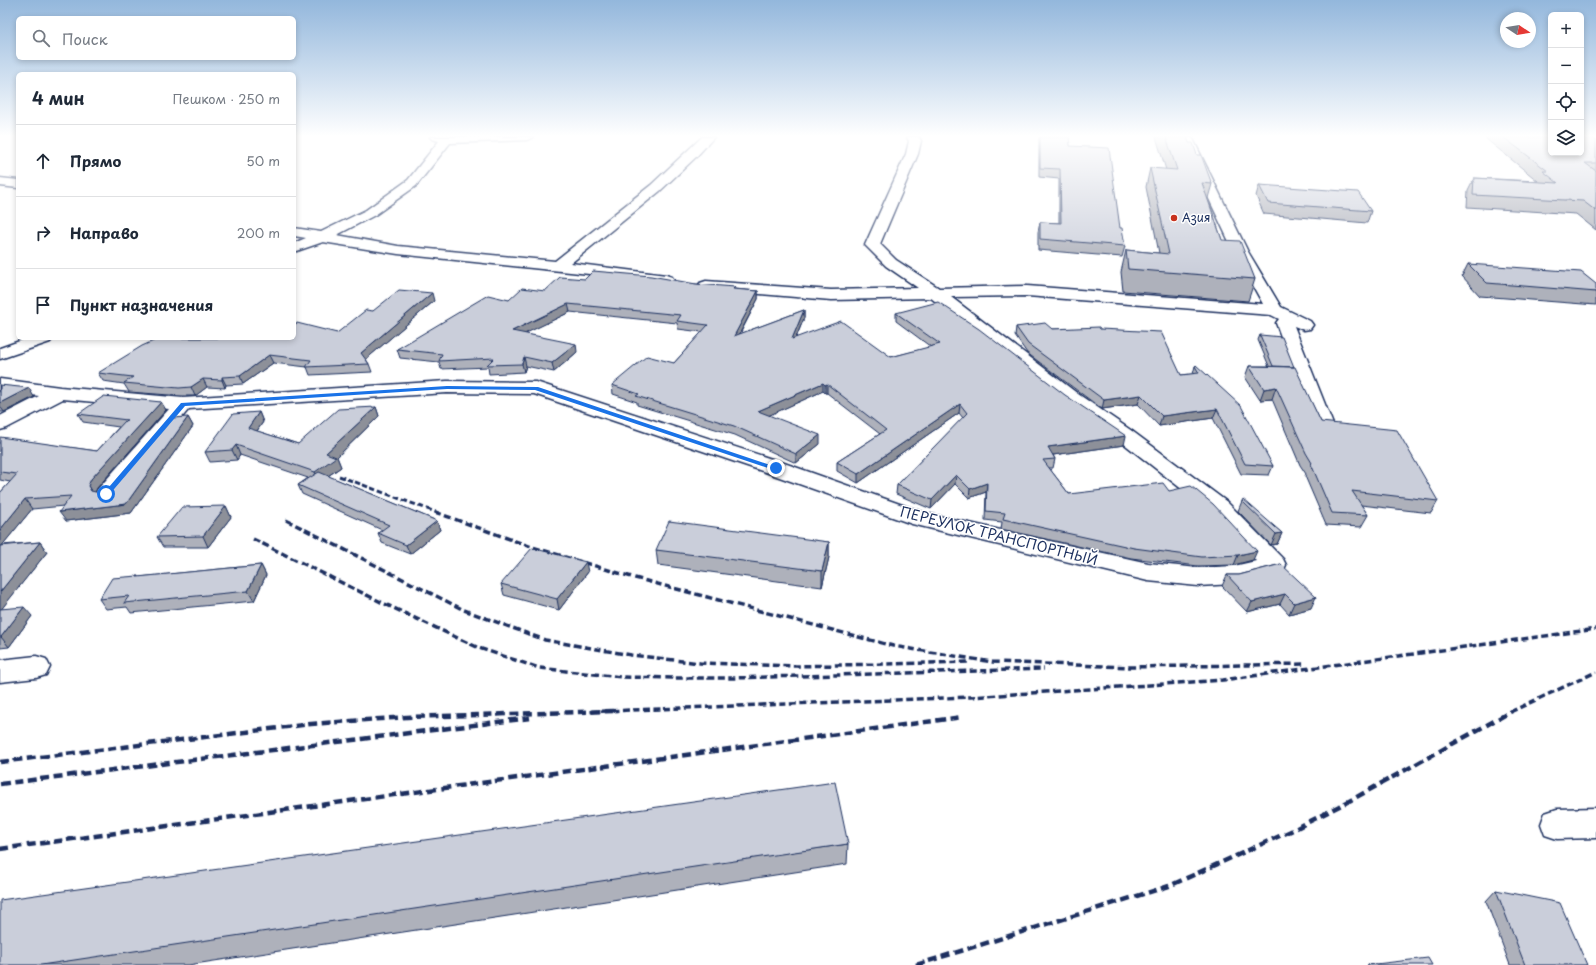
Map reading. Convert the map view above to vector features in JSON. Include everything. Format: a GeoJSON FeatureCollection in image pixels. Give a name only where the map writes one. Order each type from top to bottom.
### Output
{"type":"FeatureCollection","features":[{"type":"Feature","properties":{"kind":"street"},"geometry":{"type":"LineString","coordinates":[[0,182],[16,184]]}},
{"type":"Feature","properties":{"kind":"street"},"geometry":{"type":"LineString","coordinates":[[296,247],[325,237],[373,211],[413,182]]}},
{"type":"Feature","properties":{"kind":"street"},"geometry":{"type":"LineString","coordinates":[[558,266],[662,182]]}},
{"type":"Feature","properties":{"kind":"street"},"geometry":{"type":"LineString","coordinates":[[900,182],[872,245],[891,263],[934,292]]}},
{"type":"Feature","properties":{"kind":"street"},"geometry":{"type":"LineString","coordinates":[[1208,182],[1240,250],[1275,310]]}},
{"type":"Feature","properties":{"kind":"street"},"geometry":{"type":"LineString","coordinates":[[296,232],[325,237],[353,244],[400,250],[632,274],[686,283],[831,295],[880,295],[934,292],[1027,292],[1275,310],[1298,322],[1284,322],[1324,427]]}},
{"type":"Feature","properties":{"kind":"street","name":"ПЕРЕУЛОК ТРАНСПОРТНЫЙ"},"geometry":{"type":"LineString","coordinates":[[0,385],[60,393],[183,404],[447,387],[536,388],[776,468],[920,519],[1148,572],[1198,578],[1234,575],[1274,565],[1219,507],[1125,435],[1071,398],[934,292]]}},
{"type":"Feature","properties":{"kind":"street"},"geometry":{"type":"LineString","coordinates":[[0,354],[38,340]]}},
{"type":"Feature","properties":{"kind":"street"},"geometry":{"type":"LineString","coordinates":[[0,424],[60,393]]}},
{"type":"Feature","properties":{"kind":"street"},"geometry":{"type":"LineString","coordinates":[[106,494],[183,404]]}},
{"type":"Feature","properties":{"kind":"street"},"geometry":{"type":"LineString","coordinates":[[0,671],[36,667]]}},
{"type":"Feature","properties":{"kind":"street"},"geometry":{"type":"LineString","coordinates":[[1557,824],[1596,823]]}},
{"type":"Feature","properties":{"kind":"building"},"geometry":{"type":"Polygon","coordinates":[[[1060,182],[1114,182],[1120,228],[1122,228],[1125,246],[1040,239],[1040,222],[1061,223],[1060,182]]]}},
{"type":"Feature","properties":{"kind":"building"},"geometry":{"type":"Polygon","coordinates":[[[1153,182],[1211,182],[1212,184],[1202,183],[1222,240],[1240,241],[1255,279],[1128,269],[1126,250],[1169,254],[1153,182]]]}},
{"type":"Feature","properties":{"kind":"building"},"geometry":{"type":"Polygon","coordinates":[[[1474,182],[1596,182],[1596,211],[1583,201],[1473,195],[1474,182]]]}},
{"type":"Feature","properties":{"kind":"building"},"geometry":{"type":"Polygon","coordinates":[[[1259,185],[1358,192],[1371,211],[1268,203],[1259,185]]]}},
{"type":"Feature","properties":{"kind":"building"},"geometry":{"type":"Polygon","coordinates":[[[1468,264],[1581,272],[1596,284],[1596,292],[1487,283],[1468,264]]]}},
{"type":"Feature","properties":{"kind":"building"},"geometry":{"type":"Polygon","coordinates":[[[593,271],[651,276],[696,284],[735,287],[733,289],[758,291],[734,336],[804,310],[792,339],[841,321],[891,357],[940,344],[896,313],[938,302],[979,329],[1065,395],[1126,436],[1048,447],[1055,459],[1043,460],[1069,494],[1163,483],[1169,491],[1191,486],[1213,504],[1257,551],[1238,555],[1202,557],[1134,548],[1003,519],[1005,513],[986,511],[987,483],[970,489],[956,475],[932,500],[897,485],[967,413],[960,404],[858,474],[837,462],[886,430],[827,384],[825,385],[823,383],[758,411],[820,435],[796,454],[734,426],[636,396],[639,394],[612,385],[647,356],[674,363],[708,325],[677,321],[681,315],[568,304],[512,331],[576,344],[552,363],[524,357],[522,364],[487,365],[494,358],[439,361],[442,354],[397,349],[488,295],[509,300],[522,288],[545,291],[560,277],[585,279],[593,271]]]}},
{"type":"Feature","properties":{"kind":"building"},"geometry":{"type":"Polygon","coordinates":[[[399,290],[432,293],[361,353],[369,364],[306,367],[311,360],[269,355],[240,376],[222,377],[222,380],[203,379],[191,387],[179,388],[124,383],[133,377],[98,373],[142,346],[156,340],[296,340],[297,323],[337,333],[366,310],[373,311],[399,290]]]}},
{"type":"Feature","properties":{"kind":"building"},"geometry":{"type":"Polygon","coordinates":[[[1045,323],[1052,329],[1099,327],[1100,329],[1161,332],[1181,375],[1199,373],[1195,366],[1196,365],[1241,406],[1273,466],[1245,464],[1217,409],[1162,416],[1141,395],[1104,400],[1028,344],[1016,327],[1045,323]]]}},
{"type":"Feature","properties":{"kind":"building"},"geometry":{"type":"Polygon","coordinates":[[[1260,335],[1282,337],[1294,367],[1273,366],[1260,335]]]}},
{"type":"Feature","properties":{"kind":"building"},"geometry":{"type":"Polygon","coordinates":[[[1249,366],[1295,367],[1321,422],[1397,430],[1438,501],[1352,491],[1368,515],[1332,513],[1311,464],[1312,463],[1276,387],[1264,389],[1249,366]]]}},
{"type":"Feature","properties":{"kind":"building"},"geometry":{"type":"Polygon","coordinates":[[[0,385],[29,388],[0,403],[0,385]]]}},
{"type":"Feature","properties":{"kind":"building"},"geometry":{"type":"Polygon","coordinates":[[[104,396],[161,402],[91,479],[88,486],[91,491],[100,493],[110,491],[172,418],[188,417],[126,504],[59,512],[71,496],[25,499],[0,530],[0,493],[17,474],[0,472],[0,437],[97,451],[127,420],[78,414],[104,396]]]}},
{"type":"Feature","properties":{"kind":"building"},"geometry":{"type":"Polygon","coordinates":[[[376,407],[326,453],[336,457],[315,472],[236,445],[232,450],[205,452],[233,414],[259,412],[248,428],[298,444],[338,409],[376,407]]]}},
{"type":"Feature","properties":{"kind":"building"},"geometry":{"type":"Polygon","coordinates":[[[319,472],[437,521],[406,545],[378,533],[389,525],[298,485],[319,472]]]}},
{"type":"Feature","properties":{"kind":"building"},"geometry":{"type":"Polygon","coordinates":[[[1243,499],[1282,533],[1276,534],[1242,501],[1243,499]]]}},
{"type":"Feature","properties":{"kind":"building"},"geometry":{"type":"Polygon","coordinates":[[[226,506],[203,536],[157,537],[182,507],[226,506]]]}},
{"type":"Feature","properties":{"kind":"building"},"geometry":{"type":"Polygon","coordinates":[[[669,521],[829,542],[822,571],[656,550],[669,521]]]}},
{"type":"Feature","properties":{"kind":"building"},"geometry":{"type":"Polygon","coordinates":[[[40,542],[0,592],[0,546],[40,542]]]}},
{"type":"Feature","properties":{"kind":"building"},"geometry":{"type":"Polygon","coordinates":[[[532,548],[586,562],[557,599],[501,584],[532,548]]]}},
{"type":"Feature","properties":{"kind":"building"},"geometry":{"type":"Polygon","coordinates":[[[1281,564],[1316,597],[1294,603],[1285,594],[1252,602],[1227,575],[1239,575],[1281,564]]]}},
{"type":"Feature","properties":{"kind":"building"},"geometry":{"type":"Polygon","coordinates":[[[261,565],[248,591],[124,603],[129,596],[99,599],[112,578],[261,565]]]}},
{"type":"Feature","properties":{"kind":"building"},"geometry":{"type":"Polygon","coordinates":[[[24,607],[1,637],[0,637],[0,609],[24,607]]]}},
{"type":"Feature","properties":{"kind":"building"},"geometry":{"type":"Polygon","coordinates":[[[835,782],[848,844],[41,965],[0,965],[0,900],[835,782]]]}},
{"type":"Feature","properties":{"kind":"building"},"geometry":{"type":"Polygon","coordinates":[[[1496,890],[1560,903],[1587,965],[1525,965],[1496,890]]]}},
{"type":"Feature","properties":{"kind":"building"},"geometry":{"type":"Polygon","coordinates":[[[1428,958],[1432,965],[1367,965],[1428,958]]]}},
{"type":"Feature","properties":{"kind":"railway"},"geometry":{"type":"LineString","coordinates":[[339,476],[438,513]]}},
{"type":"Feature","properties":{"kind":"railway"},"geometry":{"type":"LineString","coordinates":[[435,512],[529,546],[635,578],[893,646],[992,662],[1130,667],[1306,664]]}},
{"type":"Feature","properties":{"kind":"railway"},"geometry":{"type":"LineString","coordinates":[[286,520],[464,610],[545,640],[631,655],[700,663],[795,666],[970,662]]}},
{"type":"Feature","properties":{"kind":"railway"},"geometry":{"type":"LineString","coordinates":[[253,539],[385,604],[479,648],[539,668],[621,677],[678,678],[733,678],[1044,669]]}},
{"type":"Feature","properties":{"kind":"railway"},"geometry":{"type":"LineString","coordinates":[[584,712],[970,697],[1223,680],[1596,629]]}},
{"type":"Feature","properties":{"kind":"railway"},"geometry":{"type":"LineString","coordinates":[[1511,711],[1596,672]]}},
{"type":"Feature","properties":{"kind":"railway"},"geometry":{"type":"LineString","coordinates":[[584,712],[613,711]]}},
{"type":"Feature","properties":{"kind":"railway"},"geometry":{"type":"LineString","coordinates":[[916,965],[1169,886],[1293,830],[1353,799],[1511,711]]}},
{"type":"Feature","properties":{"kind":"railway"},"geometry":{"type":"LineString","coordinates":[[580,712],[584,712]]}},
{"type":"Feature","properties":{"kind":"railway"},"geometry":{"type":"LineString","coordinates":[[0,762],[311,724],[407,717],[584,712]]}},
{"type":"Feature","properties":{"kind":"railway"},"geometry":{"type":"LineString","coordinates":[[0,849],[962,717]]}},
{"type":"Feature","properties":{"kind":"railway"},"geometry":{"type":"LineString","coordinates":[[0,784],[530,718]]}},
{"type":"Feature","properties":{"kind":"place","name":"Азия"},"geometry":{"type":"Point","coordinates":[1174,218]}},
{"type":"Feature","properties":{"kind":"route"},"geometry":{"type":"LineString","coordinates":[[106,494],[183,404],[447,387],[536,388],[776,468]]}}]}
